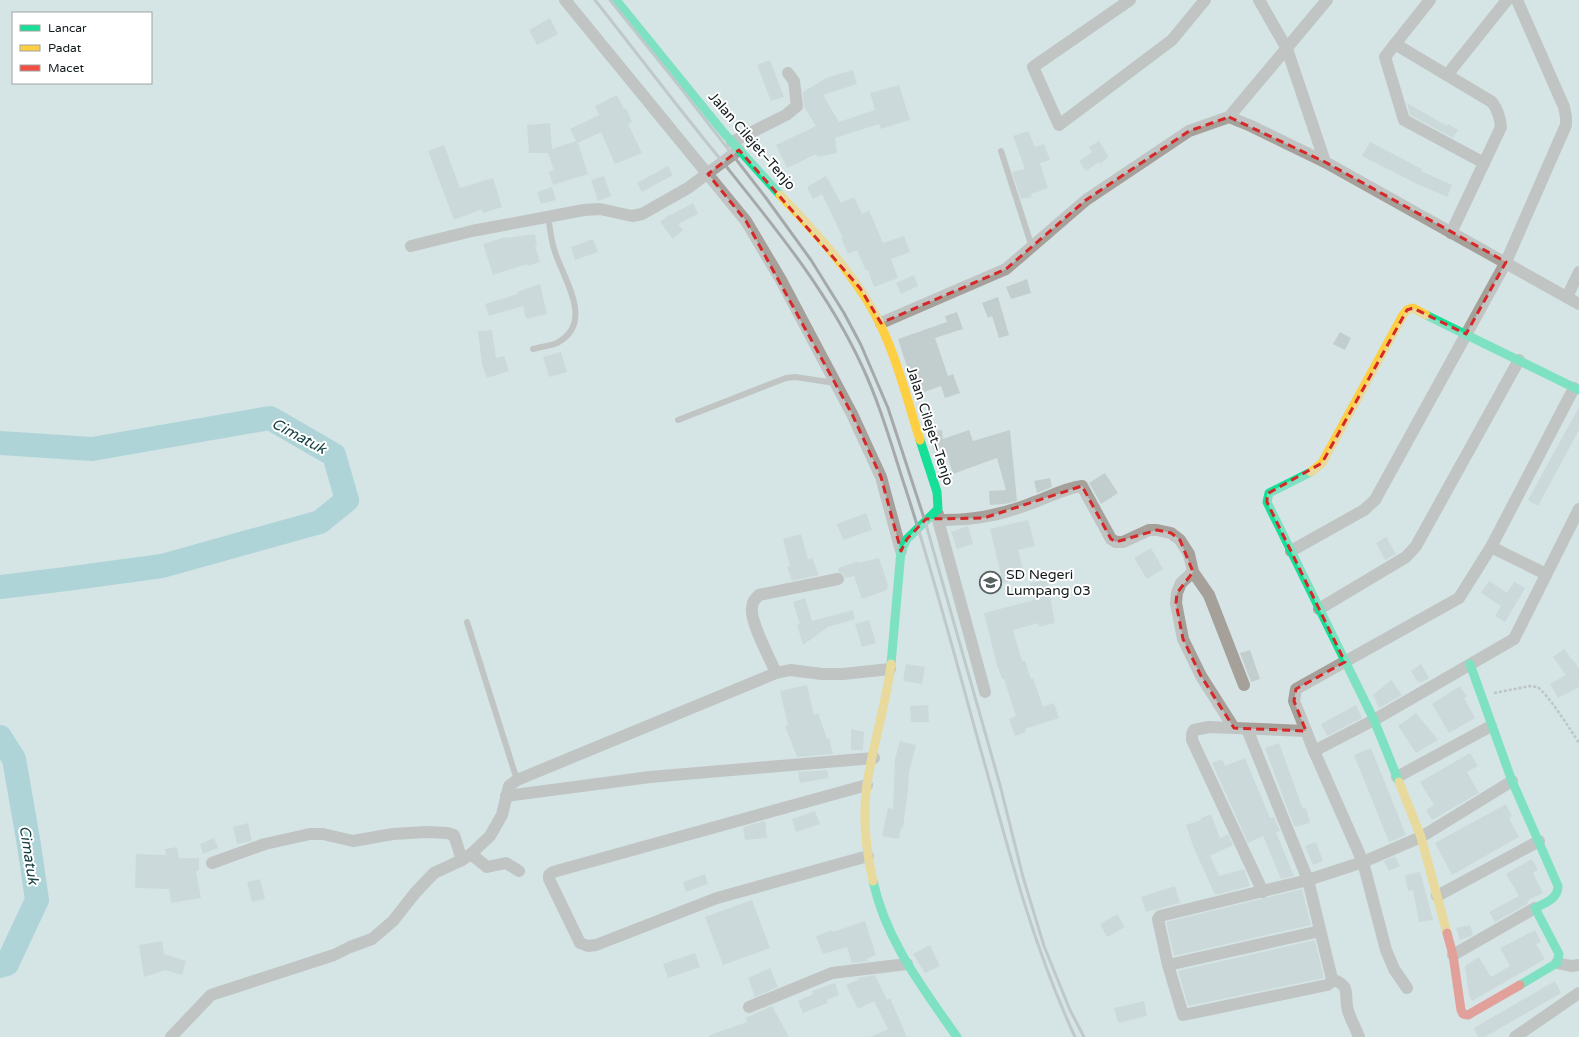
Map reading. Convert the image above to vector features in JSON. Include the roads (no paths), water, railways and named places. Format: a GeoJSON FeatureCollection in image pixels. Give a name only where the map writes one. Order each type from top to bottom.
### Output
{"type":"FeatureCollection","features":[{"type":"Feature","properties":{"kind":"street"},"geometry":{"type":"LineString","coordinates":[[565,0],[746,221],[780,280],[852,414],[881,477],[901,551],[890,669],[874,758],[867,785],[865,831],[868,856],[883,916],[892,938],[907,964],[957,1037]]}},
{"type":"Feature","properties":{"kind":"street","name":"Jalan Cilejet–Tenjo"},"geometry":{"type":"LineString","coordinates":[[616,0],[735,146],[845,268],[860,288],[880,323],[937,492],[938,514]]}},
{"type":"Feature","properties":{"kind":"street"},"geometry":{"type":"LineString","coordinates":[[1130,0],[1033,67],[1059,125],[1172,40],[1205,0]]}},
{"type":"Feature","properties":{"kind":"street"},"geometry":{"type":"LineString","coordinates":[[1259,0],[1287,49],[1325,162]]}},
{"type":"Feature","properties":{"kind":"street"},"geometry":{"type":"LineString","coordinates":[[880,323],[1006,268],[1086,200],[1189,131],[1229,117],[1327,0]]}},
{"type":"Feature","properties":{"kind":"street"},"geometry":{"type":"LineString","coordinates":[[1430,0],[1385,57],[1404,120],[1484,163]]}},
{"type":"Feature","properties":{"kind":"street"},"geometry":{"type":"LineString","coordinates":[[1447,75],[1507,0]]}},
{"type":"Feature","properties":{"kind":"street"},"geometry":{"type":"LineString","coordinates":[[1291,551],[1364,510],[1374,500],[1506,262],[1566,125],[1564,107],[1517,0]]}},
{"type":"Feature","properties":{"kind":"street"},"geometry":{"type":"LineString","coordinates":[[1396,44],[1492,102],[1500,117],[1501,127],[1451,233]]}},
{"type":"Feature","properties":{"kind":"street"},"geometry":{"type":"LineString","coordinates":[[411,246],[472,231],[584,210],[600,209],[632,216],[642,214],[667,201],[708,174],[735,146],[786,115],[797,106],[794,81],[788,73]]}},
{"type":"Feature","properties":{"kind":"street"},"geometry":{"type":"LineString","coordinates":[[1229,117],[1325,162],[1579,304]]}},
{"type":"Feature","properties":{"kind":"street"},"geometry":{"type":"LineString","coordinates":[[1567,297],[1579,272]]}},
{"type":"Feature","properties":{"kind":"street"},"geometry":{"type":"LineString","coordinates":[[1406,988],[1394,968],[1386,950],[1363,862],[1314,751],[1294,701],[1296,689],[1345,662],[1459,598],[1491,547],[1576,389],[1413,308],[1407,310],[1403,315],[1322,463],[1313,471],[1269,493],[1267,502],[1345,662],[1374,720],[1421,837],[1453,954],[1461,1010],[1463,1014],[1468,1015],[1557,963],[1559,954],[1535,908]]}},
{"type":"Feature","properties":{"kind":"street"},"geometry":{"type":"LineString","coordinates":[[1319,609],[1406,557],[1416,546],[1519,360]]}},
{"type":"Feature","properties":{"kind":"street"},"geometry":{"type":"LineString","coordinates":[[901,551],[907,539],[934,514],[970,520],[1002,514],[1072,487],[1082,486],[1111,539],[1116,542],[1123,542],[1149,530],[1165,530],[1180,540],[1188,554],[1193,572],[1209,595],[1244,685]]}},
{"type":"Feature","properties":{"kind":"street"},"geometry":{"type":"LineString","coordinates":[[1314,751],[1374,720],[1514,639],[1579,509]]}},
{"type":"Feature","properties":{"kind":"street"},"geometry":{"type":"LineString","coordinates":[[938,514],[985,692]]}},
{"type":"Feature","properties":{"kind":"street"},"geometry":{"type":"LineString","coordinates":[[1491,547],[1546,574]]}},
{"type":"Feature","properties":{"kind":"street"},"geometry":{"type":"LineString","coordinates":[[1193,572],[1181,583],[1177,593],[1176,603],[1183,639],[1201,676],[1234,728]]}},
{"type":"Feature","properties":{"kind":"street"},"geometry":{"type":"LineString","coordinates":[[776,673],[752,618],[754,600],[760,595],[838,579]]}},
{"type":"Feature","properties":{"kind":"street"},"geometry":{"type":"LineString","coordinates":[[1453,954],[1556,896],[1559,891],[1539,841],[1512,782],[1470,664]]}},
{"type":"Feature","properties":{"kind":"street"},"geometry":{"type":"LineString","coordinates":[[171,1037],[210,994],[334,955],[372,939],[393,921],[415,893],[434,873],[467,857],[490,836],[502,815],[509,786],[517,780],[776,673],[790,670],[822,674],[843,674],[890,669]]}},
{"type":"Feature","properties":{"kind":"street"},"geometry":{"type":"LineString","coordinates":[[1397,777],[1491,726]]}},
{"type":"Feature","properties":{"kind":"street"},"geometry":{"type":"LineString","coordinates":[[1263,892],[1192,740],[1192,734],[1194,730],[1209,727],[1306,731]]}},
{"type":"Feature","properties":{"kind":"street"},"geometry":{"type":"LineString","coordinates":[[1247,729],[1308,880],[1332,979],[1327,985],[1186,1015],[1181,1012],[1168,966],[1158,920],[1160,916],[1263,892],[1308,880],[1363,862],[1421,837],[1512,782]]}},
{"type":"Feature","properties":{"kind":"street"},"geometry":{"type":"LineString","coordinates":[[506,796],[650,777],[874,758]]}},
{"type":"Feature","properties":{"kind":"street"},"geometry":{"type":"LineString","coordinates":[[867,785],[553,872],[549,875],[549,879],[580,943],[588,946],[596,945],[717,898],[868,856]]}},
{"type":"Feature","properties":{"kind":"street"},"geometry":{"type":"LineString","coordinates":[[212,864],[264,844],[317,833],[353,841],[400,834],[427,832],[447,833],[454,835],[467,857],[487,867],[506,864],[519,871]]}},
{"type":"Feature","properties":{"kind":"street"},"geometry":{"type":"LineString","coordinates":[[1437,896],[1539,841]]}},
{"type":"Feature","properties":{"kind":"street"},"geometry":{"type":"LineString","coordinates":[[1168,966],[1320,931]]}},
{"type":"Feature","properties":{"kind":"street"},"geometry":{"type":"LineString","coordinates":[[1557,963],[1571,966],[1579,965]]}},
{"type":"Feature","properties":{"kind":"street"},"geometry":{"type":"LineString","coordinates":[[749,1007],[832,973],[907,964]]}},
{"type":"Feature","properties":{"kind":"street"},"geometry":{"type":"LineString","coordinates":[[1332,979],[1342,983],[1348,993],[1348,1010],[1360,1037]]}},
{"type":"Feature","properties":{"kind":"street"},"geometry":{"type":"LineString","coordinates":[[1514,1037],[1579,993]]}},
{"type":"Feature","properties":{"kind":"lane"},"geometry":{"type":"LineString","coordinates":[[1001,151],[1032,247]]}},
{"type":"Feature","properties":{"kind":"lane"},"geometry":{"type":"LineString","coordinates":[[533,349],[557,343],[570,334],[576,321],[575,305],[565,275],[554,252],[548,216]]}},
{"type":"Feature","properties":{"kind":"lane"},"geometry":{"type":"LineString","coordinates":[[678,420],[786,378],[795,377],[836,384]]}},
{"type":"Feature","properties":{"kind":"lane"},"geometry":{"type":"LineString","coordinates":[[466,622],[517,780]]}},
{"type":"Feature","properties":{"kind":"waterway","name":"Cimatuk"},"geometry":{"type":"LineString","coordinates":[[0,443],[92,449],[270,418],[334,455],[347,500],[320,522],[162,566],[0,587]]}},
{"type":"Feature","properties":{"kind":"waterway","name":"Cimatuk"},"geometry":{"type":"LineString","coordinates":[[0,737],[14,759],[37,900],[7,964],[0,966]]}},
{"type":"Feature","properties":{"kind":"railway"},"geometry":{"type":"LineString","coordinates":[[595,0],[798,259],[833,311],[862,366],[885,426],[927,558],[1025,906],[1048,972],[1075,1037]]}},
{"type":"Feature","properties":{"kind":"railway"},"geometry":{"type":"LineString","coordinates":[[610,0],[766,198],[811,260],[844,313],[861,345],[888,408],[925,521],[1000,785],[1023,877],[1044,946],[1070,1010],[1084,1037]]}},
{"type":"Feature","properties":{"kind":"place","name":"SD Negeri Lumpang 03"},"geometry":{"type":"Point","coordinates":[990,582]}}]}
